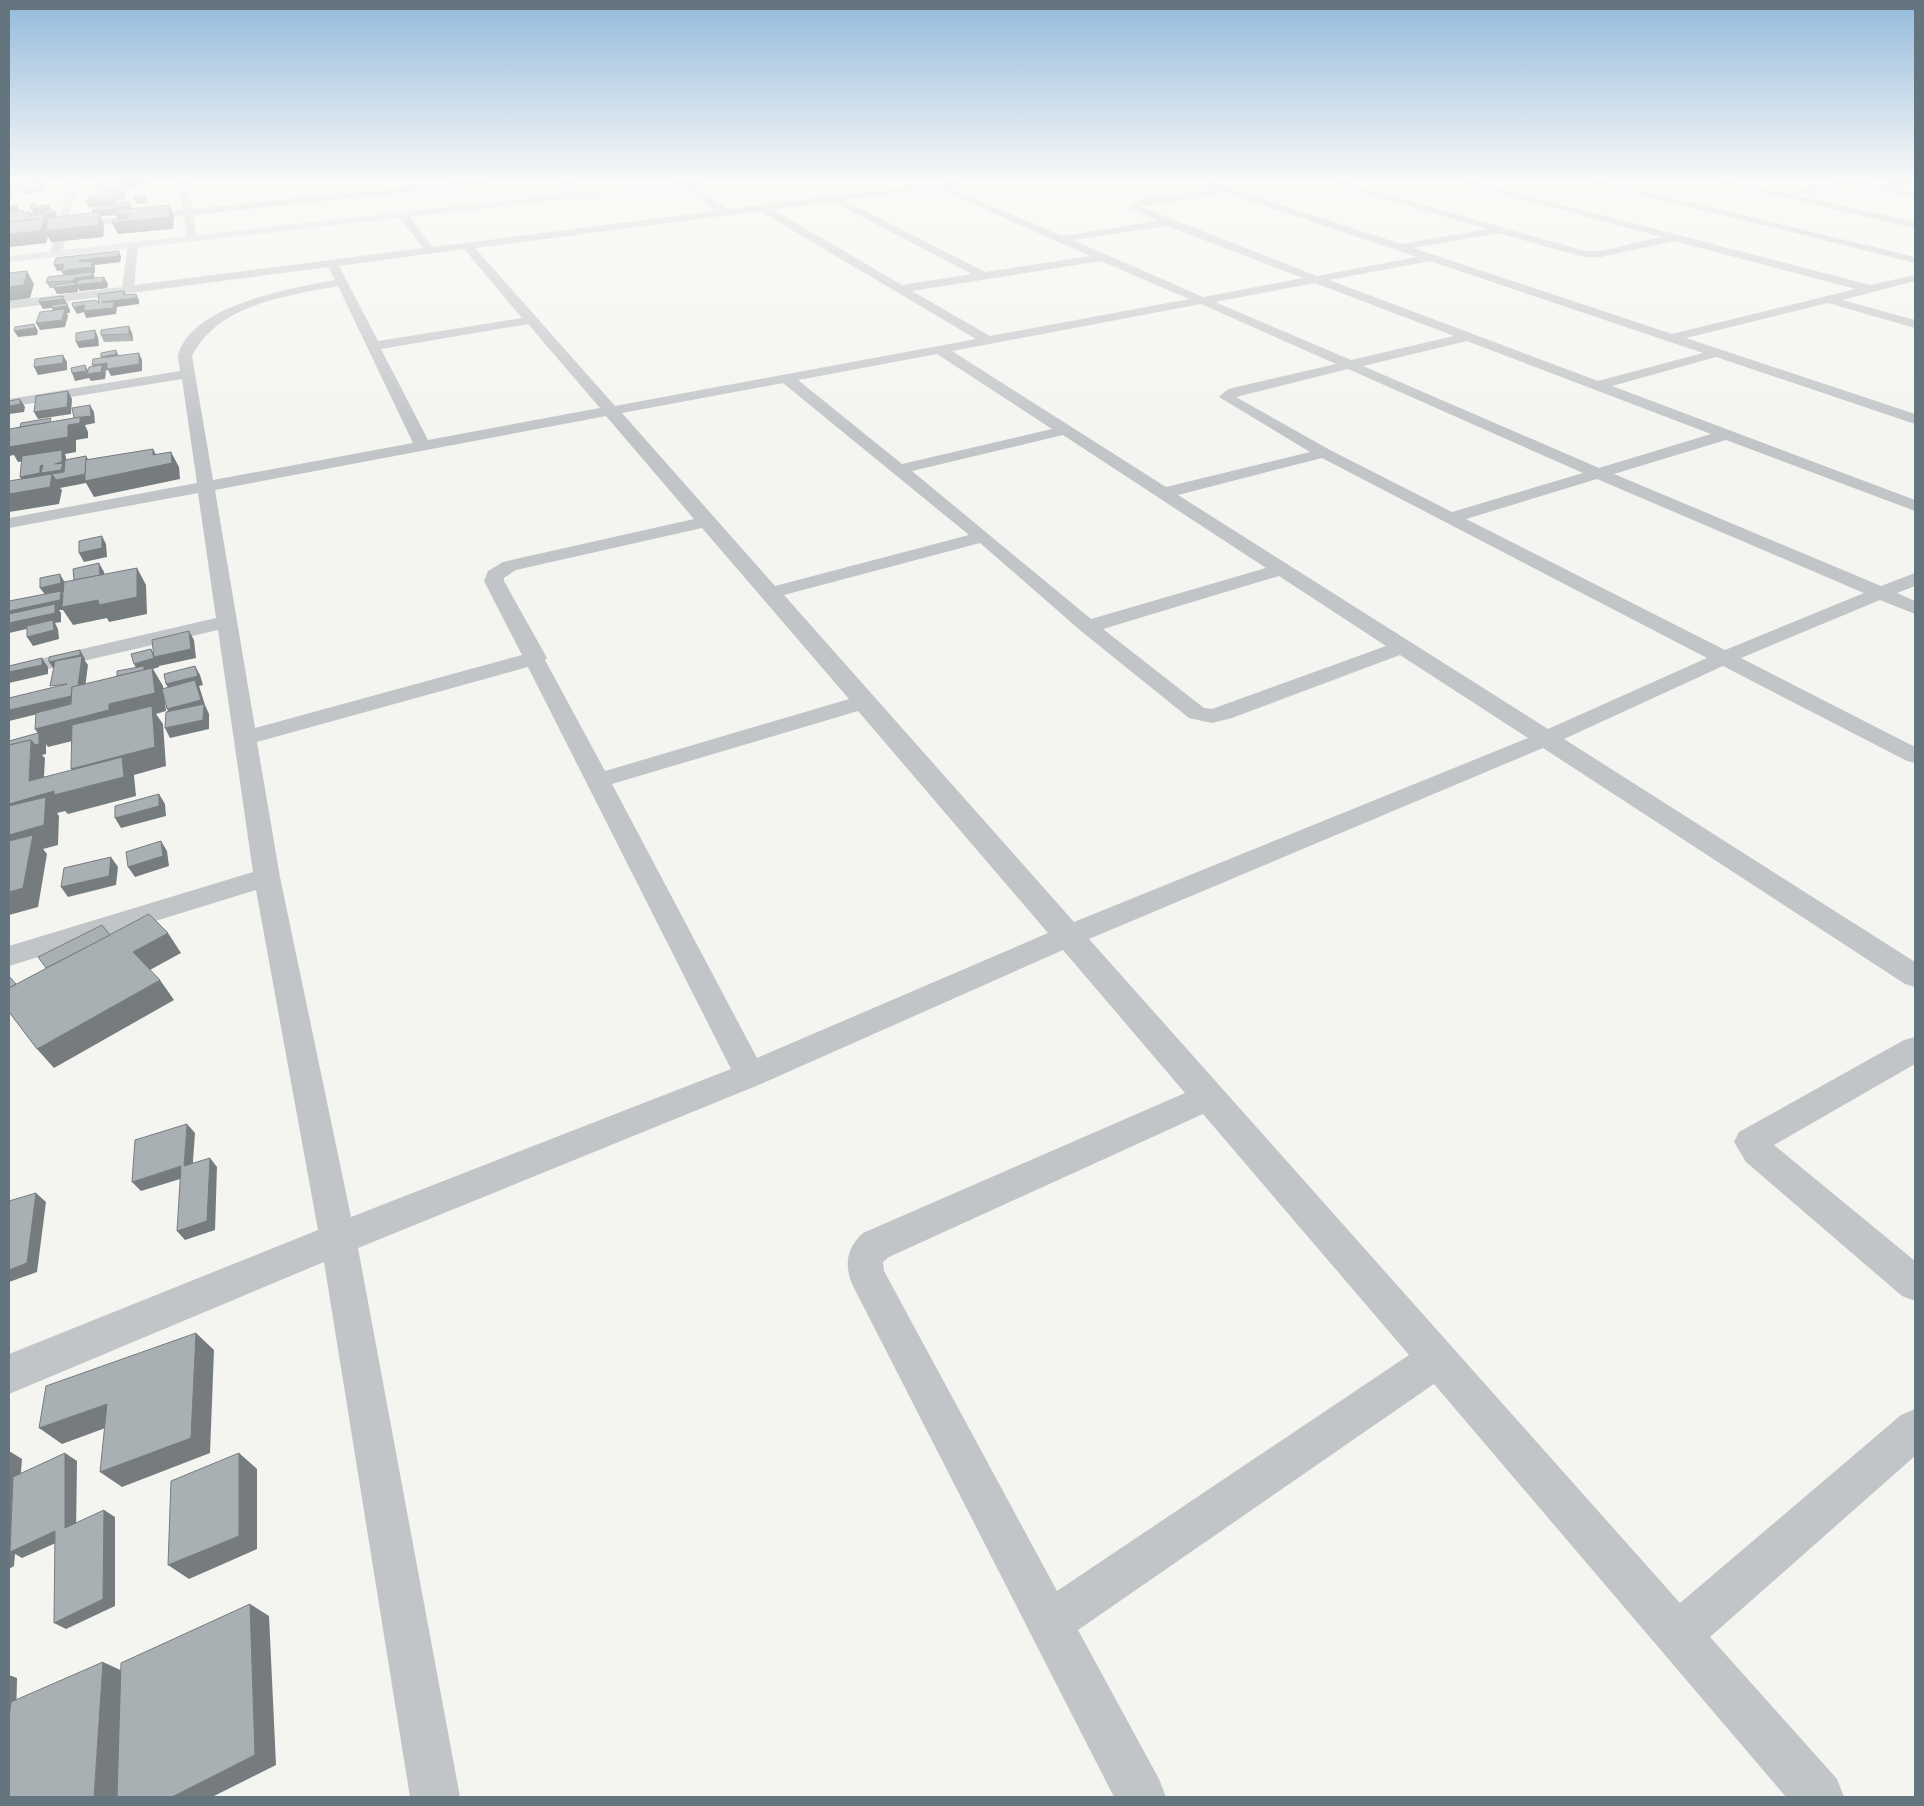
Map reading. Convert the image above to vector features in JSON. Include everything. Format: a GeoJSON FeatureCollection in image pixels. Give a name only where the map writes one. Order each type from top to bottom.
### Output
{"type":"FeatureCollection","features":[{"type":"Feature","properties":{"kind":"street"},"geometry":{"type":"LineString","coordinates":[[128,289],[130,265]]}},
{"type":"Feature","properties":{"kind":"street"},"geometry":{"type":"LineString","coordinates":[[368,265],[337,273],[257,302],[210,324],[188,345],[185,356],[186,374],[246,738],[266,877],[338,1239],[435,1797]]}},
{"type":"Feature","properties":{"kind":"street"},"geometry":{"type":"LineString","coordinates":[[484,265],[1819,1797]]}},
{"type":"Feature","properties":{"kind":"street"},"geometry":{"type":"LineString","coordinates":[[860,265],[987,340]]}},
{"type":"Feature","properties":{"kind":"street"},"geometry":{"type":"LineString","coordinates":[[963,265],[984,276]]}},
{"type":"Feature","properties":{"kind":"street"},"geometry":{"type":"LineString","coordinates":[[900,289],[1051,265]]}},
{"type":"Feature","properties":{"kind":"street"},"geometry":{"type":"LineString","coordinates":[[1121,265],[1600,474],[1915,608]]}},
{"type":"Feature","properties":{"kind":"street"},"geometry":{"type":"LineString","coordinates":[[1279,265],[1915,506]]}},
{"type":"Feature","properties":{"kind":"street"},"geometry":{"type":"LineString","coordinates":[[9,523],[1390,265]]}},
{"type":"Feature","properties":{"kind":"street"},"geometry":{"type":"LineString","coordinates":[[1452,265],[1915,419]]}},
{"type":"Feature","properties":{"kind":"street"},"geometry":{"type":"LineString","coordinates":[[1781,265],[1870,289]]}},
{"type":"Feature","properties":{"kind":"street"},"geometry":{"type":"LineString","coordinates":[[9,305],[128,289],[337,273]]}},
{"type":"Feature","properties":{"kind":"street"},"geometry":{"type":"LineString","coordinates":[[337,273],[423,446]]}},
{"type":"Feature","properties":{"kind":"street"},"geometry":{"type":"LineString","coordinates":[[1672,338],[1915,278]]}},
{"type":"Feature","properties":{"kind":"street"},"geometry":{"type":"LineString","coordinates":[[1828,299],[1915,324]]}},
{"type":"Feature","properties":{"kind":"street"},"geometry":{"type":"LineString","coordinates":[[373,346],[532,320]]}},
{"type":"Feature","properties":{"kind":"street"},"geometry":{"type":"LineString","coordinates":[[1468,337],[1233,392],[1226,397],[1324,453],[1915,756]]}},
{"type":"Feature","properties":{"kind":"street"},"geometry":{"type":"LineString","coordinates":[[939,349],[1915,976]]}},
{"type":"Feature","properties":{"kind":"street"},"geometry":{"type":"LineString","coordinates":[[1597,386],[1717,353]]}},
{"type":"Feature","properties":{"kind":"street"},"geometry":{"type":"LineString","coordinates":[[9,403],[186,374]]}},
{"type":"Feature","properties":{"kind":"street"},"geometry":{"type":"LineString","coordinates":[[786,378],[983,537],[1088,627],[1188,707],[1197,712],[1212,716],[1224,713],[1403,647]]}},
{"type":"Feature","properties":{"kind":"street"},"geometry":{"type":"LineString","coordinates":[[900,469],[1066,430]]}},
{"type":"Feature","properties":{"kind":"street"},"geometry":{"type":"LineString","coordinates":[[1450,518],[1728,434]]}},
{"type":"Feature","properties":{"kind":"street"},"geometry":{"type":"LineString","coordinates":[[1164,493],[1324,453]]}},
{"type":"Feature","properties":{"kind":"street"},"geometry":{"type":"LineString","coordinates":[[707,521],[502,570],[496,575],[494,581],[536,658],[597,781],[750,1075]]}},
{"type":"Feature","properties":{"kind":"street"},"geometry":{"type":"LineString","coordinates":[[770,593],[983,537]]}},
{"type":"Feature","properties":{"kind":"street"},"geometry":{"type":"LineString","coordinates":[[1088,627],[1282,569]]}},
{"type":"Feature","properties":{"kind":"street"},"geometry":{"type":"LineString","coordinates":[[9,1374],[338,1239],[750,1075],[1068,936],[1546,739],[1724,658],[1915,579]]}},
{"type":"Feature","properties":{"kind":"street"},"geometry":{"type":"LineString","coordinates":[[9,672],[227,622]]}},
{"type":"Feature","properties":{"kind":"street"},"geometry":{"type":"LineString","coordinates":[[246,738],[536,658]]}},
{"type":"Feature","properties":{"kind":"street"},"geometry":{"type":"LineString","coordinates":[[597,781],[864,702]]}},
{"type":"Feature","properties":{"kind":"street"},"geometry":{"type":"LineString","coordinates":[[9,956],[266,877]]}},
{"type":"Feature","properties":{"kind":"street"},"geometry":{"type":"LineString","coordinates":[[1915,1048],[1752,1142],[1758,1152],[1915,1284]]}},
{"type":"Feature","properties":{"kind":"street"},"geometry":{"type":"LineString","coordinates":[[1141,1797],[866,1274],[863,1261],[866,1253],[876,1245],[1209,1097]]}},
{"type":"Feature","properties":{"kind":"street"},"geometry":{"type":"LineString","coordinates":[[1049,1623],[1437,1359]]}},
{"type":"Feature","properties":{"kind":"street"},"geometry":{"type":"LineString","coordinates":[[1678,1635],[1915,1429]]}},
{"type":"Feature","properties":{"kind":"building"},"geometry":{"type":"Polygon","coordinates":[[[64,265],[92,265],[92,267],[62,272],[64,265]]]}},
{"type":"Feature","properties":{"kind":"building"},"geometry":{"type":"Polygon","coordinates":[[[27,271],[24,285],[9,287],[9,273],[27,271]]]}},
{"type":"Feature","properties":{"kind":"building"},"geometry":{"type":"Polygon","coordinates":[[[92,272],[91,276],[75,278],[73,281],[46,282],[48,277],[92,272]]]}},
{"type":"Feature","properties":{"kind":"building"},"geometry":{"type":"Polygon","coordinates":[[[104,277],[103,282],[76,285],[78,280],[104,277]]]}},
{"type":"Feature","properties":{"kind":"building"},"geometry":{"type":"Polygon","coordinates":[[[75,282],[75,285],[54,288],[55,285],[75,282]]]}},
{"type":"Feature","properties":{"kind":"building"},"geometry":{"type":"Polygon","coordinates":[[[124,291],[124,295],[136,294],[136,298],[102,302],[114,302],[113,308],[83,311],[85,305],[73,307],[72,303],[96,300],[99,304],[98,294],[124,291]]]}},
{"type":"Feature","properties":{"kind":"building"},"geometry":{"type":"Polygon","coordinates":[[[63,296],[63,299],[39,302],[40,299],[63,296]]]}},
{"type":"Feature","properties":{"kind":"building"},"geometry":{"type":"Polygon","coordinates":[[[67,303],[67,306],[52,308],[52,305],[67,303]]]}},
{"type":"Feature","properties":{"kind":"building"},"geometry":{"type":"Polygon","coordinates":[[[65,309],[62,320],[36,323],[40,312],[65,309]]]}},
{"type":"Feature","properties":{"kind":"building"},"geometry":{"type":"Polygon","coordinates":[[[34,324],[34,328],[14,331],[15,327],[34,324]]]}},
{"type":"Feature","properties":{"kind":"building"},"geometry":{"type":"Polygon","coordinates":[[[129,326],[129,334],[101,335],[101,330],[129,326]]]}},
{"type":"Feature","properties":{"kind":"building"},"geometry":{"type":"Polygon","coordinates":[[[95,330],[95,339],[76,342],[76,333],[95,330]]]}},
{"type":"Feature","properties":{"kind":"building"},"geometry":{"type":"Polygon","coordinates":[[[116,350],[116,354],[101,357],[101,353],[116,350]]]}},
{"type":"Feature","properties":{"kind":"building"},"geometry":{"type":"Polygon","coordinates":[[[139,353],[139,364],[107,369],[107,363],[92,365],[93,359],[139,353]]]}},
{"type":"Feature","properties":{"kind":"building"},"geometry":{"type":"Polygon","coordinates":[[[63,355],[63,363],[34,367],[35,359],[63,355]]]}},
{"type":"Feature","properties":{"kind":"building"},"geometry":{"type":"Polygon","coordinates":[[[85,365],[86,371],[72,373],[71,368],[85,365]]]}},
{"type":"Feature","properties":{"kind":"building"},"geometry":{"type":"Polygon","coordinates":[[[102,365],[101,372],[87,374],[89,367],[102,365]]]}},
{"type":"Feature","properties":{"kind":"building"},"geometry":{"type":"Polygon","coordinates":[[[68,391],[67,407],[34,412],[36,396],[68,391]]]}},
{"type":"Feature","properties":{"kind":"building"},"geometry":{"type":"Polygon","coordinates":[[[20,399],[20,404],[9,406],[9,401],[20,399]]]}},
{"type":"Feature","properties":{"kind":"building"},"geometry":{"type":"Polygon","coordinates":[[[90,405],[91,416],[74,418],[72,408],[90,405]]]}},
{"type":"Feature","properties":{"kind":"building"},"geometry":{"type":"Polygon","coordinates":[[[80,417],[80,423],[68,425],[68,437],[9,447],[9,429],[80,417]]]}},
{"type":"Feature","properties":{"kind":"building"},"geometry":{"type":"Polygon","coordinates":[[[51,418],[50,422],[20,427],[21,423],[51,418]]]}},
{"type":"Feature","properties":{"kind":"building"},"geometry":{"type":"Polygon","coordinates":[[[153,449],[153,455],[171,452],[172,463],[85,481],[85,460],[153,449]]]}},
{"type":"Feature","properties":{"kind":"building"},"geometry":{"type":"Polygon","coordinates":[[[62,450],[62,462],[55,464],[63,463],[61,470],[41,473],[43,465],[40,466],[40,473],[20,477],[22,456],[62,450]]]}},
{"type":"Feature","properties":{"kind":"building"},"geometry":{"type":"Polygon","coordinates":[[[86,456],[85,474],[56,480],[52,474],[64,472],[65,460],[86,456]]]}},
{"type":"Feature","properties":{"kind":"building"},"geometry":{"type":"Polygon","coordinates":[[[52,474],[50,487],[9,494],[9,481],[52,474]]]}},
{"type":"Feature","properties":{"kind":"building"},"geometry":{"type":"Polygon","coordinates":[[[102,536],[102,548],[79,553],[79,541],[102,536]]]}},
{"type":"Feature","properties":{"kind":"building"},"geometry":{"type":"Polygon","coordinates":[[[99,563],[100,575],[74,580],[73,569],[99,563]]]}},
{"type":"Feature","properties":{"kind":"building"},"geometry":{"type":"Polygon","coordinates":[[[137,568],[137,597],[99,605],[98,600],[62,607],[64,582],[137,568]]]}},
{"type":"Feature","properties":{"kind":"building"},"geometry":{"type":"Polygon","coordinates":[[[60,574],[61,583],[40,588],[40,578],[60,574]]]}},
{"type":"Feature","properties":{"kind":"building"},"geometry":{"type":"Polygon","coordinates":[[[61,591],[60,600],[9,611],[9,601],[61,591]]]}},
{"type":"Feature","properties":{"kind":"building"},"geometry":{"type":"Polygon","coordinates":[[[55,604],[55,613],[9,623],[9,614],[55,604]]]}},
{"type":"Feature","properties":{"kind":"building"},"geometry":{"type":"Polygon","coordinates":[[[53,620],[54,630],[27,637],[27,626],[53,620]]]}},
{"type":"Feature","properties":{"kind":"building"},"geometry":{"type":"Polygon","coordinates":[[[189,631],[191,649],[154,657],[152,640],[189,631]]]}},
{"type":"Feature","properties":{"kind":"building"},"geometry":{"type":"Polygon","coordinates":[[[151,649],[154,658],[134,664],[131,654],[151,649]]]}},
{"type":"Feature","properties":{"kind":"building"},"geometry":{"type":"Polygon","coordinates":[[[80,650],[80,655],[49,662],[49,657],[80,650]]]}},
{"type":"Feature","properties":{"kind":"building"},"geometry":{"type":"Polygon","coordinates":[[[82,656],[78,686],[72,687],[71,696],[9,710],[9,698],[67,684],[50,686],[55,661],[82,656]]]}},
{"type":"Feature","properties":{"kind":"building"},"geometry":{"type":"Polygon","coordinates":[[[42,658],[42,665],[9,672],[9,666],[42,658]]]}},
{"type":"Feature","properties":{"kind":"building"},"geometry":{"type":"Polygon","coordinates":[[[144,666],[144,670],[117,676],[117,671],[144,666]]]}},
{"type":"Feature","properties":{"kind":"building"},"geometry":{"type":"Polygon","coordinates":[[[195,666],[198,676],[166,684],[164,674],[195,666]]]}},
{"type":"Feature","properties":{"kind":"building"},"geometry":{"type":"Polygon","coordinates":[[[152,668],[155,693],[109,704],[109,710],[35,729],[36,713],[71,704],[72,687],[152,668]]]}},
{"type":"Feature","properties":{"kind":"building"},"geometry":{"type":"Polygon","coordinates":[[[195,680],[201,700],[167,709],[162,689],[195,680]]]}},
{"type":"Feature","properties":{"kind":"building"},"geometry":{"type":"Polygon","coordinates":[[[204,704],[203,720],[165,728],[166,712],[204,704]]]}},
{"type":"Feature","properties":{"kind":"building"},"geometry":{"type":"Polygon","coordinates":[[[152,706],[155,747],[71,769],[72,725],[152,706]]]}},
{"type":"Feature","properties":{"kind":"building"},"geometry":{"type":"Polygon","coordinates":[[[38,733],[39,744],[35,745],[31,740],[9,745],[9,741],[38,733]]]}},
{"type":"Feature","properties":{"kind":"building"},"geometry":{"type":"Polygon","coordinates":[[[31,740],[29,781],[122,757],[124,777],[54,795],[54,791],[9,804],[9,745],[31,740]]]}},
{"type":"Feature","properties":{"kind":"building"},"geometry":{"type":"Polygon","coordinates":[[[159,794],[159,806],[115,818],[115,806],[159,794]]]}},
{"type":"Feature","properties":{"kind":"building"},"geometry":{"type":"Polygon","coordinates":[[[46,797],[44,825],[9,835],[9,806],[46,797]]]}},
{"type":"Feature","properties":{"kind":"building"},"geometry":{"type":"Polygon","coordinates":[[[33,835],[23,888],[9,892],[9,841],[33,835]]]}},
{"type":"Feature","properties":{"kind":"building"},"geometry":{"type":"Polygon","coordinates":[[[161,841],[163,856],[128,867],[126,852],[161,841]]]}},
{"type":"Feature","properties":{"kind":"building"},"geometry":{"type":"Polygon","coordinates":[[[111,857],[109,876],[61,887],[64,868],[111,857]]]}},
{"type":"Feature","properties":{"kind":"building"},"geometry":{"type":"Polygon","coordinates":[[[149,914],[168,933],[133,952],[160,980],[37,1049],[9,1012],[9,988],[149,914]]]}},
{"type":"Feature","properties":{"kind":"building"},"geometry":{"type":"Polygon","coordinates":[[[102,925],[110,935],[46,968],[38,957],[102,925]]]}},
{"type":"Feature","properties":{"kind":"building"},"geometry":{"type":"Polygon","coordinates":[[[9,976],[16,984],[9,988],[9,976]]]}},
{"type":"Feature","properties":{"kind":"building"},"geometry":{"type":"Polygon","coordinates":[[[187,1124],[184,1166],[210,1158],[207,1221],[177,1231],[181,1166],[132,1182],[135,1140],[187,1124]]]}},
{"type":"Feature","properties":{"kind":"building"},"geometry":{"type":"Polygon","coordinates":[[[36,1193],[27,1263],[9,1270],[9,1201],[36,1193]]]}},
{"type":"Feature","properties":{"kind":"building"},"geometry":{"type":"Polygon","coordinates":[[[196,1333],[191,1438],[100,1472],[107,1404],[39,1428],[46,1386],[196,1333]]]}},
{"type":"Feature","properties":{"kind":"building"},"geometry":{"type":"Polygon","coordinates":[[[65,1453],[65,1528],[104,1510],[103,1599],[54,1623],[55,1531],[10,1552],[13,1477],[65,1453]]]}},
{"type":"Feature","properties":{"kind":"building"},"geometry":{"type":"Polygon","coordinates":[[[239,1453],[239,1536],[168,1565],[171,1481],[239,1453]]]}},
{"type":"Feature","properties":{"kind":"building"},"geometry":{"type":"Polygon","coordinates":[[[250,1604],[255,1755],[172,1797],[117,1797],[121,1663],[250,1604]]]}},
{"type":"Feature","properties":{"kind":"building"},"geometry":{"type":"Polygon","coordinates":[[[103,1662],[94,1797],[9,1797],[9,1719],[11,1702],[103,1662]]]}}]}
